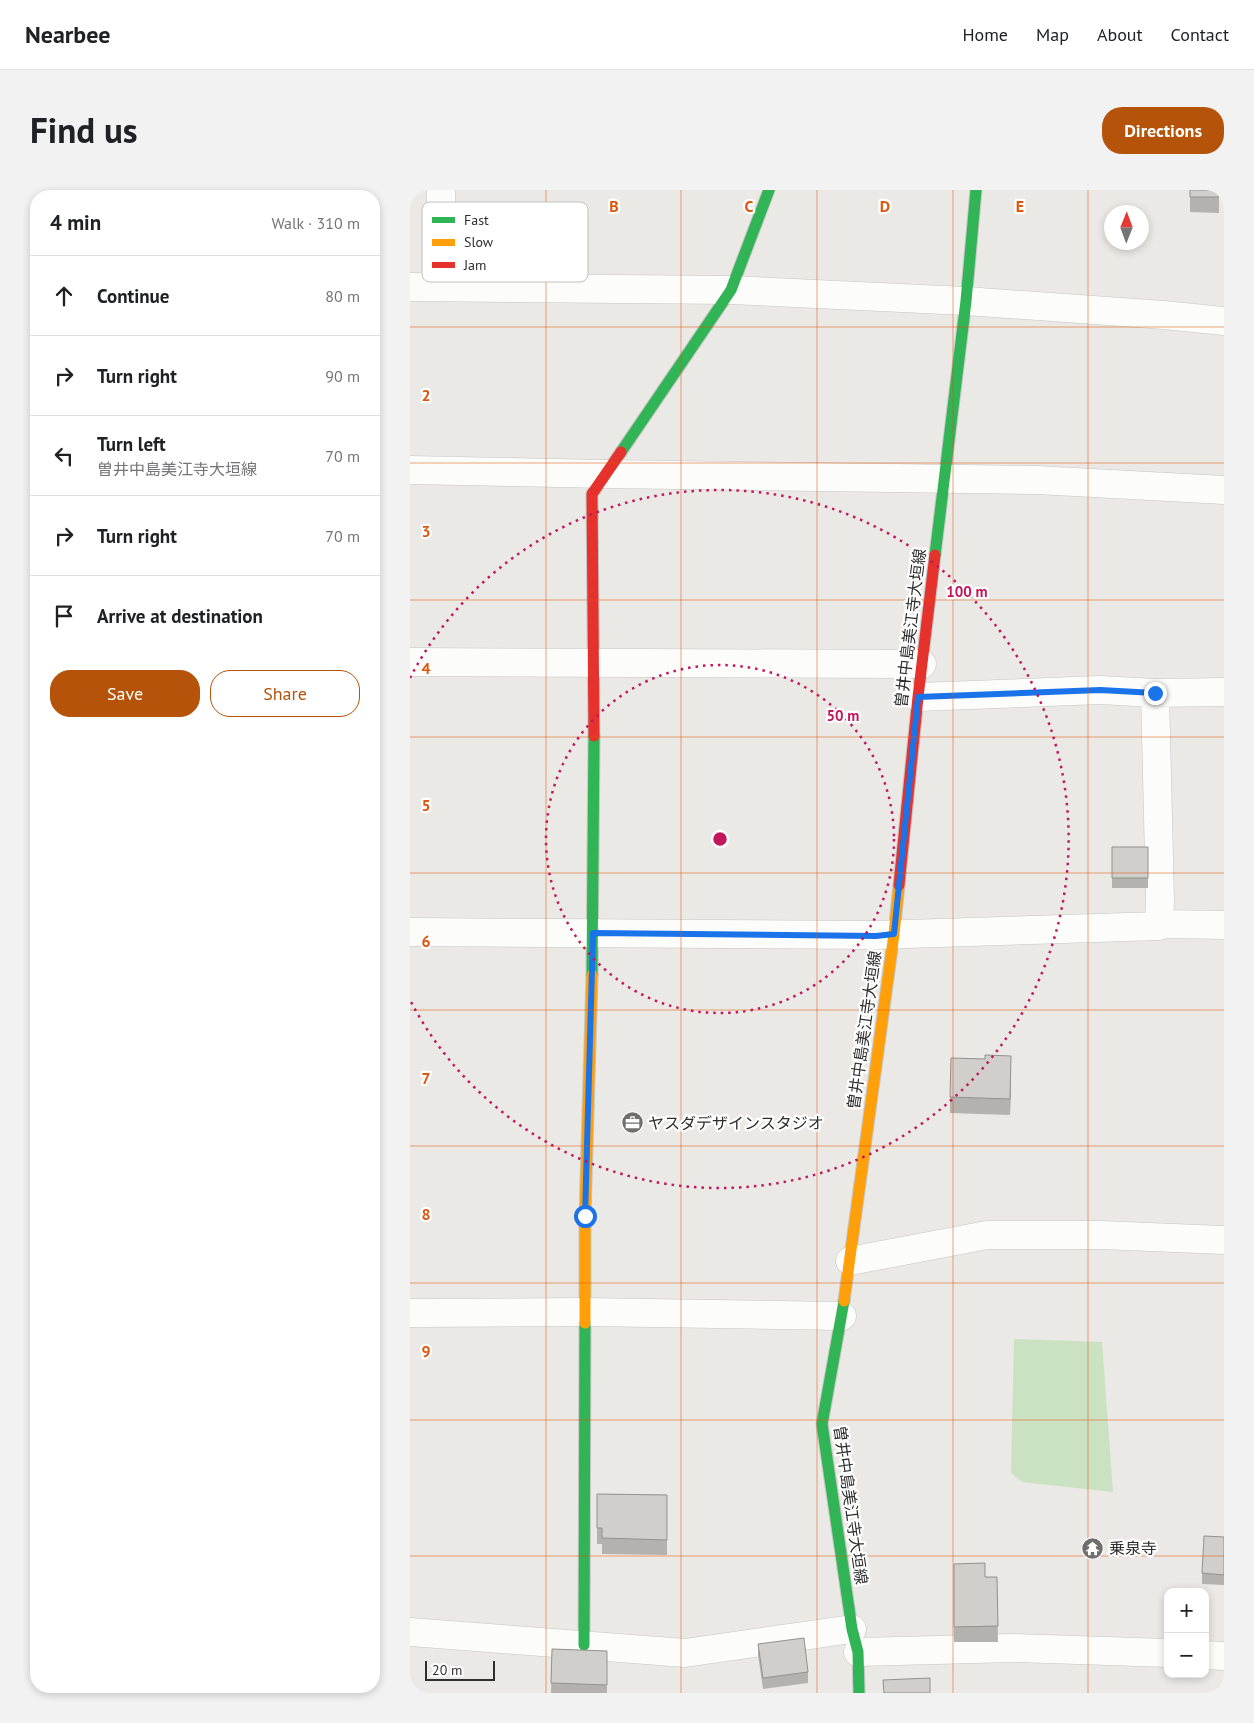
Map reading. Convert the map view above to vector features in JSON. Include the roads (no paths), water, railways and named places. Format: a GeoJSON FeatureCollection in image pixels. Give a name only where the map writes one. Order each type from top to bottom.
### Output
{"type":"FeatureCollection","features":[{"type":"Feature","properties":{"kind":"street"},"geometry":{"type":"LineString","coordinates":[[584,1644],[585,1216],[593,933],[594,662],[592,494],[731,290],[769,190]]}},
{"type":"Feature","properties":{"kind":"street","name":"曽井中島美江寺大垣線"},"geometry":{"type":"LineString","coordinates":[[859,1693],[855,1640],[822,1424],[842,1316],[894,934],[918,697],[966,302],[976,190]]}},
{"type":"Feature","properties":{"kind":"street"},"geometry":{"type":"LineString","coordinates":[[441,282],[441,287]]}},
{"type":"Feature","properties":{"kind":"street"},"geometry":{"type":"LineString","coordinates":[[410,287],[731,290],[966,302],[1164,315],[1224,322]]}},
{"type":"Feature","properties":{"kind":"street"},"geometry":{"type":"LineString","coordinates":[[410,470],[1038,480],[1224,490]]}},
{"type":"Feature","properties":{"kind":"street"},"geometry":{"type":"LineString","coordinates":[[410,662],[922,664]]}},
{"type":"Feature","properties":{"kind":"street"},"geometry":{"type":"LineString","coordinates":[[918,697],[1100,690],[1155,693],[1224,692]]}},
{"type":"Feature","properties":{"kind":"street"},"geometry":{"type":"LineString","coordinates":[[1155,693],[1159,926]]}},
{"type":"Feature","properties":{"kind":"street"},"geometry":{"type":"LineString","coordinates":[[410,932],[876,936],[1159,926],[1165,924],[1224,925]]}},
{"type":"Feature","properties":{"kind":"street"},"geometry":{"type":"LineString","coordinates":[[850,1260],[987,1235],[1101,1235],[1224,1240]]}},
{"type":"Feature","properties":{"kind":"street"},"geometry":{"type":"LineString","coordinates":[[410,1313],[586,1312],[842,1316]]}},
{"type":"Feature","properties":{"kind":"street"},"geometry":{"type":"LineString","coordinates":[[410,1632],[685,1653],[855,1640],[1164,1653]]}},
{"type":"Feature","properties":{"kind":"street"},"geometry":{"type":"LineString","coordinates":[[1209,1655],[1224,1656]]}},
{"type":"Feature","properties":{"kind":"place","name":"ヤスダデザインスタジオ"},"geometry":{"type":"Point","coordinates":[632,1123]}},
{"type":"Feature","properties":{"kind":"place","name":"乗泉寺"},"geometry":{"type":"Point","coordinates":[1093,1548]}}]}
